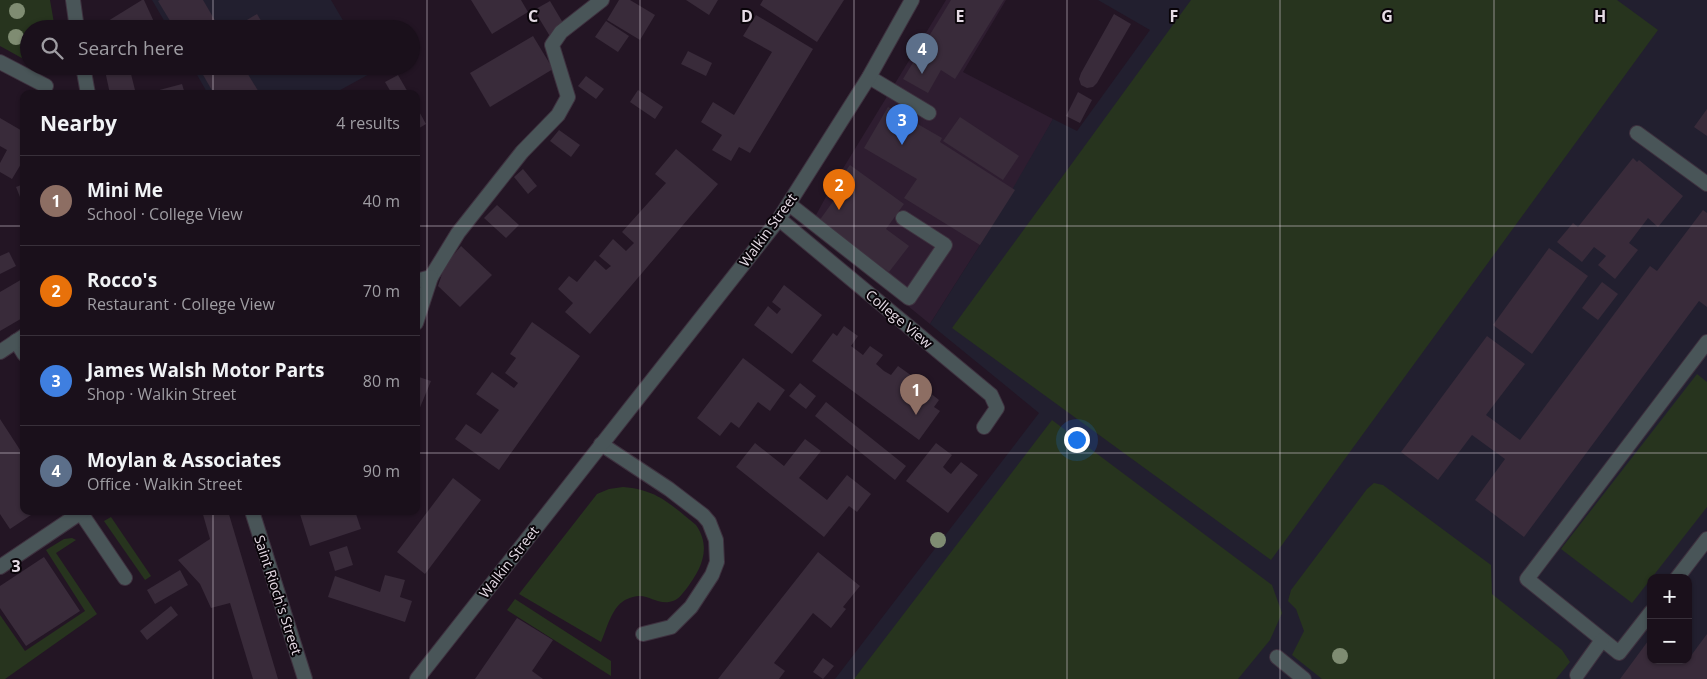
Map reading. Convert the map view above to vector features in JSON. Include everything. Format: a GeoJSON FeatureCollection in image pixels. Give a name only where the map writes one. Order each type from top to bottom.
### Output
{"type":"FeatureCollection","features":[{"type":"Feature","properties":{"kind":"street"},"geometry":{"type":"LineString","coordinates":[[73,0],[76,20]]}},
{"type":"Feature","properties":{"kind":"street"},"geometry":{"type":"LineString","coordinates":[[420,311],[431,277],[458,233],[522,152],[558,116],[568,97],[552,45],[562,32],[602,0]]}},
{"type":"Feature","properties":{"kind":"street","name":"Walkin Street"},"geometry":{"type":"LineString","coordinates":[[417,679],[779,219],[869,77],[912,0]]}},
{"type":"Feature","properties":{"kind":"street"},"geometry":{"type":"LineString","coordinates":[[0,62],[20,72]]}},
{"type":"Feature","properties":{"kind":"street"},"geometry":{"type":"LineString","coordinates":[[25,75],[46,86]]}},
{"type":"Feature","properties":{"kind":"street"},"geometry":{"type":"LineString","coordinates":[[85,75],[87,90]]}},
{"type":"Feature","properties":{"kind":"street"},"geometry":{"type":"LineString","coordinates":[[869,77],[929,113]]}},
{"type":"Feature","properties":{"kind":"street"},"geometry":{"type":"LineString","coordinates":[[1637,134],[1707,184]]}},
{"type":"Feature","properties":{"kind":"street"},"geometry":{"type":"LineString","coordinates":[[789,204],[909,298],[944,245],[903,218]]}},
{"type":"Feature","properties":{"kind":"street","name":"College View"},"geometry":{"type":"LineString","coordinates":[[779,219],[991,395],[997,408],[984,427]]}},
{"type":"Feature","properties":{"kind":"street"},"geometry":{"type":"LineString","coordinates":[[420,280],[431,277]]}},
{"type":"Feature","properties":{"kind":"street"},"geometry":{"type":"LineString","coordinates":[[0,352],[20,339]]}},
{"type":"Feature","properties":{"kind":"street"},"geometry":{"type":"LineString","coordinates":[[1647,617],[1619,653],[1527,579],[1707,342]]}},
{"type":"Feature","properties":{"kind":"street"},"geometry":{"type":"LineString","coordinates":[[601,444],[669,489],[703,515],[709,522],[716,540],[717,562],[712,575],[692,607],[671,627],[643,634]]}},
{"type":"Feature","properties":{"kind":"street"},"geometry":{"type":"LineString","coordinates":[[0,567],[78,515]]}},
{"type":"Feature","properties":{"kind":"street"},"geometry":{"type":"LineString","coordinates":[[84,515],[126,578]]}},
{"type":"Feature","properties":{"kind":"street","name":"Saint Rioch's Street"},"geometry":{"type":"LineString","coordinates":[[253,515],[305,679]]}},
{"type":"Feature","properties":{"kind":"street"},"geometry":{"type":"LineString","coordinates":[[1680,574],[1707,539]]}},
{"type":"Feature","properties":{"kind":"street"},"geometry":{"type":"LineString","coordinates":[[1577,678],[1602,640]]}},
{"type":"Feature","properties":{"kind":"street"},"geometry":{"type":"LineString","coordinates":[[1277,657],[1304,679]]}},
{"type":"Feature","properties":{"kind":"shaded area"},"geometry":{"type":"Polygon","coordinates":[[[152,0],[331,0],[343,20],[164,20],[152,0]]]}},
{"type":"Feature","properties":{"kind":"shaded area"},"geometry":{"type":"Polygon","coordinates":[[[946,0],[1006,0],[963,72],[1053,119],[1015,190],[930,324],[810,226],[828,193],[946,0]]]}},
{"type":"Feature","properties":{"kind":"shaded area"},"geometry":{"type":"Polygon","coordinates":[[[1098,0],[1707,0],[1707,679],[835,679],[1039,413],[930,324],[980,245],[1053,119],[1077,131],[1150,30],[1098,0]]]}},
{"type":"Feature","properties":{"kind":"shaded area"},"geometry":{"type":"Polygon","coordinates":[[[197,75],[368,75],[340,90],[206,90],[197,75]]]}},
{"type":"Feature","properties":{"kind":"green space"},"geometry":{"type":"Polygon","coordinates":[[[0,0],[50,0],[53,20],[20,20],[20,57],[0,46],[0,0]]]}},
{"type":"Feature","properties":{"kind":"green space"},"geometry":{"type":"Polygon","coordinates":[[[1191,0],[1617,0],[1658,30],[1271,560],[952,328],[1191,0]]]}},
{"type":"Feature","properties":{"kind":"green space"},"geometry":{"type":"Polygon","coordinates":[[[1697,374],[1707,382],[1707,507],[1655,574],[1647,574],[1647,584],[1632,603],[1561,549],[1697,374]]]}},
{"type":"Feature","properties":{"kind":"green space"},"geometry":{"type":"Polygon","coordinates":[[[1052,420],[1272,585],[1282,613],[1270,640],[1238,679],[854,679],[1052,420]]]}},
{"type":"Feature","properties":{"kind":"green space"},"geometry":{"type":"Polygon","coordinates":[[[1374,483],[1383,485],[1491,565],[1492,594],[1562,650],[1570,662],[1556,679],[1322,679],[1292,655],[1304,631],[1296,609],[1288,601],[1291,590],[1367,489],[1374,483]]]}},
{"type":"Feature","properties":{"kind":"green space"},"geometry":{"type":"Polygon","coordinates":[[[623,487],[646,491],[663,499],[696,525],[703,542],[703,558],[692,581],[675,600],[663,602],[638,596],[625,600],[620,604],[610,619],[601,642],[519,594],[597,494],[609,489],[623,487]]]}},
{"type":"Feature","properties":{"kind":"green space"},"geometry":{"type":"Polygon","coordinates":[[[111,517],[151,576],[145,580],[104,521],[111,517]]]}},
{"type":"Feature","properties":{"kind":"green space"},"geometry":{"type":"Polygon","coordinates":[[[72,538],[76,540],[56,553],[97,614],[5,679],[0,679],[0,615],[25,651],[85,611],[46,550],[64,539],[72,538]]]}},
{"type":"Feature","properties":{"kind":"green space"},"geometry":{"type":"Polygon","coordinates":[[[515,599],[611,661],[611,676],[507,610],[515,599]]]}},
{"type":"Feature","properties":{"kind":"building"},"geometry":{"type":"Polygon","coordinates":[[[144,0],[153,20],[110,20],[144,0]]]}},
{"type":"Feature","properties":{"kind":"building"},"geometry":{"type":"Polygon","coordinates":[[[203,0],[215,20],[170,20],[158,1],[203,0]]]}},
{"type":"Feature","properties":{"kind":"building"},"geometry":{"type":"Polygon","coordinates":[[[471,0],[521,0],[528,12],[492,34],[471,0]]]}},
{"type":"Feature","properties":{"kind":"building"},"geometry":{"type":"Polygon","coordinates":[[[619,0],[630,0],[655,15],[640,40],[607,20],[619,0]]]}},
{"type":"Feature","properties":{"kind":"building"},"geometry":{"type":"Polygon","coordinates":[[[686,0],[718,0],[709,15],[686,0]]]}},
{"type":"Feature","properties":{"kind":"building"},"geometry":{"type":"Polygon","coordinates":[[[763,0],[844,0],[817,42],[760,5],[763,0]]]}},
{"type":"Feature","properties":{"kind":"building"},"geometry":{"type":"Polygon","coordinates":[[[951,0],[1004,0],[955,79],[941,70],[928,93],[903,79],[951,0]]]}},
{"type":"Feature","properties":{"kind":"building"},"geometry":{"type":"Polygon","coordinates":[[[550,1],[566,28],[551,38],[534,10],[550,1]]]}},
{"type":"Feature","properties":{"kind":"building"},"geometry":{"type":"Polygon","coordinates":[[[257,14],[261,20],[247,20],[257,14]]]}},
{"type":"Feature","properties":{"kind":"building"},"geometry":{"type":"Polygon","coordinates":[[[1114,14],[1131,24],[1097,83],[1093,87],[1087,88],[1081,85],[1079,79],[1081,73],[1114,14]]]}},
{"type":"Feature","properties":{"kind":"building"},"geometry":{"type":"Polygon","coordinates":[[[756,15],[813,49],[750,153],[739,147],[731,161],[712,150],[722,135],[701,122],[713,102],[734,115],[772,52],[743,36],[756,15]]]}},
{"type":"Feature","properties":{"kind":"building"},"geometry":{"type":"Polygon","coordinates":[[[606,21],[629,36],[618,52],[595,37],[606,21]]]}},
{"type":"Feature","properties":{"kind":"building"},"geometry":{"type":"Polygon","coordinates":[[[533,36],[553,69],[490,107],[470,73],[533,36]]]}},
{"type":"Feature","properties":{"kind":"building"},"geometry":{"type":"Polygon","coordinates":[[[688,51],[712,63],[706,76],[681,64],[688,51]]]}},
{"type":"Feature","properties":{"kind":"building"},"geometry":{"type":"Polygon","coordinates":[[[106,75],[131,75],[135,90],[109,90],[106,75]]]}},
{"type":"Feature","properties":{"kind":"building"},"geometry":{"type":"Polygon","coordinates":[[[203,75],[248,75],[258,90],[212,90],[203,75]]]}},
{"type":"Feature","properties":{"kind":"building"},"geometry":{"type":"Polygon","coordinates":[[[398,75],[407,90],[390,90],[385,82],[398,75]]]}},
{"type":"Feature","properties":{"kind":"building"},"geometry":{"type":"Polygon","coordinates":[[[586,76],[604,89],[596,99],[578,86],[586,76]]]}},
{"type":"Feature","properties":{"kind":"building"},"geometry":{"type":"Polygon","coordinates":[[[182,84],[184,90],[159,90],[182,84]]]}},
{"type":"Feature","properties":{"kind":"building"},"geometry":{"type":"Polygon","coordinates":[[[638,90],[663,107],[655,119],[630,102],[638,90]]]}},
{"type":"Feature","properties":{"kind":"building"},"geometry":{"type":"Polygon","coordinates":[[[1078,92],[1092,100],[1080,123],[1066,116],[1078,92]]]}},
{"type":"Feature","properties":{"kind":"building"},"geometry":{"type":"Polygon","coordinates":[[[888,107],[942,138],[940,142],[1015,190],[980,245],[904,198],[917,179],[864,148],[888,107]]]}},
{"type":"Feature","properties":{"kind":"building"},"geometry":{"type":"Polygon","coordinates":[[[1707,109],[1707,136],[1694,127],[1707,109]]]}},
{"type":"Feature","properties":{"kind":"building"},"geometry":{"type":"Polygon","coordinates":[[[420,113],[426,124],[420,128],[420,113]]]}},
{"type":"Feature","properties":{"kind":"building"},"geometry":{"type":"Polygon","coordinates":[[[960,117],[1019,156],[1003,180],[943,141],[960,117]]]}},
{"type":"Feature","properties":{"kind":"building"},"geometry":{"type":"Polygon","coordinates":[[[0,118],[20,130],[20,166],[12,179],[0,172],[0,163],[7,150],[0,146],[0,118]]]}},
{"type":"Feature","properties":{"kind":"building"},"geometry":{"type":"Polygon","coordinates":[[[559,130],[580,145],[571,157],[550,141],[559,130]]]}},
{"type":"Feature","properties":{"kind":"building"},"geometry":{"type":"Polygon","coordinates":[[[676,149],[718,184],[590,334],[565,312],[573,303],[558,289],[569,276],[577,282],[595,260],[606,270],[611,266],[599,256],[613,239],[626,251],[634,243],[622,232],[666,183],[655,174],[676,149]]]}},
{"type":"Feature","properties":{"kind":"building"},"geometry":{"type":"Polygon","coordinates":[[[1633,158],[1637,162],[1639,160],[1683,196],[1658,227],[1648,218],[1629,243],[1638,250],[1615,279],[1598,265],[1606,256],[1594,247],[1582,262],[1557,242],[1573,223],[1578,227],[1633,158]]]}},
{"type":"Feature","properties":{"kind":"building"},"geometry":{"type":"Polygon","coordinates":[[[850,165],[904,204],[886,229],[909,246],[889,272],[819,221],[837,196],[831,191],[850,165]]]}},
{"type":"Feature","properties":{"kind":"building"},"geometry":{"type":"Polygon","coordinates":[[[523,169],[537,186],[528,194],[514,177],[523,169]]]}},
{"type":"Feature","properties":{"kind":"building"},"geometry":{"type":"Polygon","coordinates":[[[20,186],[20,197],[16,187],[20,186]]]}},
{"type":"Feature","properties":{"kind":"building"},"geometry":{"type":"Polygon","coordinates":[[[497,205],[519,225],[506,238],[484,218],[497,205]]]}},
{"type":"Feature","properties":{"kind":"building"},"geometry":{"type":"Polygon","coordinates":[[[1703,210],[1707,213],[1707,307],[1699,301],[1524,537],[1475,500],[1505,459],[1472,435],[1438,480],[1401,452],[1487,336],[1525,364],[1486,415],[1520,440],[1650,266],[1657,271],[1703,210]]]}},
{"type":"Feature","properties":{"kind":"building"},"geometry":{"type":"Polygon","coordinates":[[[461,246],[492,275],[460,307],[438,286],[445,265],[461,246]]]}},
{"type":"Feature","properties":{"kind":"building"},"geometry":{"type":"Polygon","coordinates":[[[1549,248],[1588,276],[1532,354],[1493,325],[1549,248]]]}},
{"type":"Feature","properties":{"kind":"building"},"geometry":{"type":"Polygon","coordinates":[[[9,252],[16,266],[0,274],[0,256],[9,252]]]}},
{"type":"Feature","properties":{"kind":"building"},"geometry":{"type":"Polygon","coordinates":[[[20,280],[20,319],[0,331],[0,292],[20,280]]]}},
{"type":"Feature","properties":{"kind":"building"},"geometry":{"type":"Polygon","coordinates":[[[1602,282],[1618,294],[1598,320],[1582,308],[1602,282]]]}},
{"type":"Feature","properties":{"kind":"building"},"geometry":{"type":"Polygon","coordinates":[[[784,285],[822,315],[792,354],[754,325],[768,306],[777,314],[781,309],[772,302],[784,285]]]}},
{"type":"Feature","properties":{"kind":"building"},"geometry":{"type":"Polygon","coordinates":[[[532,322],[580,356],[499,470],[455,439],[466,424],[481,434],[499,410],[476,394],[492,372],[514,388],[518,383],[505,373],[516,358],[510,354],[532,322]]]}},
{"type":"Feature","properties":{"kind":"building"},"geometry":{"type":"Polygon","coordinates":[[[844,326],[858,336],[851,346],[863,355],[870,346],[883,355],[876,364],[884,371],[891,375],[898,366],[912,376],[905,385],[920,396],[925,389],[939,400],[934,407],[940,411],[919,440],[812,361],[833,333],[837,336],[844,326]]]}},
{"type":"Feature","properties":{"kind":"building"},"geometry":{"type":"Polygon","coordinates":[[[743,358],[785,390],[770,411],[758,402],[739,428],[731,422],[720,436],[697,418],[743,358]]]}},
{"type":"Feature","properties":{"kind":"building"},"geometry":{"type":"Polygon","coordinates":[[[420,377],[431,381],[420,407],[420,377]]]}},
{"type":"Feature","properties":{"kind":"building"},"geometry":{"type":"Polygon","coordinates":[[[800,383],[816,396],[806,409],[789,396],[800,383]]]}},
{"type":"Feature","properties":{"kind":"building"},"geometry":{"type":"Polygon","coordinates":[[[826,402],[906,466],[895,480],[815,416],[826,402]]]}},
{"type":"Feature","properties":{"kind":"building"},"geometry":{"type":"Polygon","coordinates":[[[0,419],[20,450],[20,515],[31,515],[10,529],[0,514],[0,419]]]}},
{"type":"Feature","properties":{"kind":"building"},"geometry":{"type":"Polygon","coordinates":[[[805,439],[821,451],[799,478],[827,500],[847,475],[871,494],[857,512],[849,506],[824,537],[736,467],[755,443],[784,466],[805,439]]]}},
{"type":"Feature","properties":{"kind":"building"},"geometry":{"type":"Polygon","coordinates":[[[936,443],[952,455],[943,467],[947,471],[951,474],[961,462],[978,475],[948,513],[906,481],[936,443]]]}},
{"type":"Feature","properties":{"kind":"building"},"geometry":{"type":"Polygon","coordinates":[[[453,478],[481,500],[425,574],[397,552],[453,478]]]}},
{"type":"Feature","properties":{"kind":"building"},"geometry":{"type":"Polygon","coordinates":[[[203,515],[229,515],[278,679],[253,679],[230,603],[211,608],[200,584],[178,560],[210,539],[203,515]]]}},
{"type":"Feature","properties":{"kind":"building"},"geometry":{"type":"Polygon","coordinates":[[[300,515],[356,515],[361,529],[310,546],[300,515]]]}},
{"type":"Feature","properties":{"kind":"building"},"geometry":{"type":"Polygon","coordinates":[[[347,546],[353,565],[335,571],[329,552],[347,546]]]}},
{"type":"Feature","properties":{"kind":"building"},"geometry":{"type":"Polygon","coordinates":[[[818,552],[860,586],[843,607],[846,609],[831,628],[813,613],[774,663],[785,671],[779,679],[718,679],[818,552]]]}},
{"type":"Feature","properties":{"kind":"building"},"geometry":{"type":"Polygon","coordinates":[[[44,557],[80,611],[26,646],[0,608],[0,586],[44,557]]]}},
{"type":"Feature","properties":{"kind":"building"},"geometry":{"type":"Polygon","coordinates":[[[180,570],[188,585],[155,604],[147,590],[180,570]]]}},
{"type":"Feature","properties":{"kind":"building"},"geometry":{"type":"Polygon","coordinates":[[[385,575],[405,580],[400,597],[412,601],[405,622],[328,597],[335,576],[380,592],[385,575]]]}},
{"type":"Feature","properties":{"kind":"building"},"geometry":{"type":"Polygon","coordinates":[[[171,606],[178,615],[147,640],[140,631],[171,606]]]}},
{"type":"Feature","properties":{"kind":"building"},"geometry":{"type":"Polygon","coordinates":[[[517,618],[553,640],[532,671],[543,679],[475,679],[517,618]]]}},
{"type":"Feature","properties":{"kind":"building"},"geometry":{"type":"Polygon","coordinates":[[[1707,634],[1707,679],[1620,679],[1647,642],[1647,664],[1692,664],[1692,654],[1707,634]]]}},
{"type":"Feature","properties":{"kind":"building"},"geometry":{"type":"Polygon","coordinates":[[[823,658],[834,666],[823,679],[813,672],[823,658]]]}},
{"type":"Feature","properties":{"kind":"place","name":"Moylan & Associates"},"geometry":{"type":"Point","coordinates":[922,74]}},
{"type":"Feature","properties":{"kind":"place","name":"James Walsh Motor Parts"},"geometry":{"type":"Point","coordinates":[902,145]}},
{"type":"Feature","properties":{"kind":"place","name":"Rocco's"},"geometry":{"type":"Point","coordinates":[839,210]}},
{"type":"Feature","properties":{"kind":"place","name":"Mini Me"},"geometry":{"type":"Point","coordinates":[916,415]}}]}
